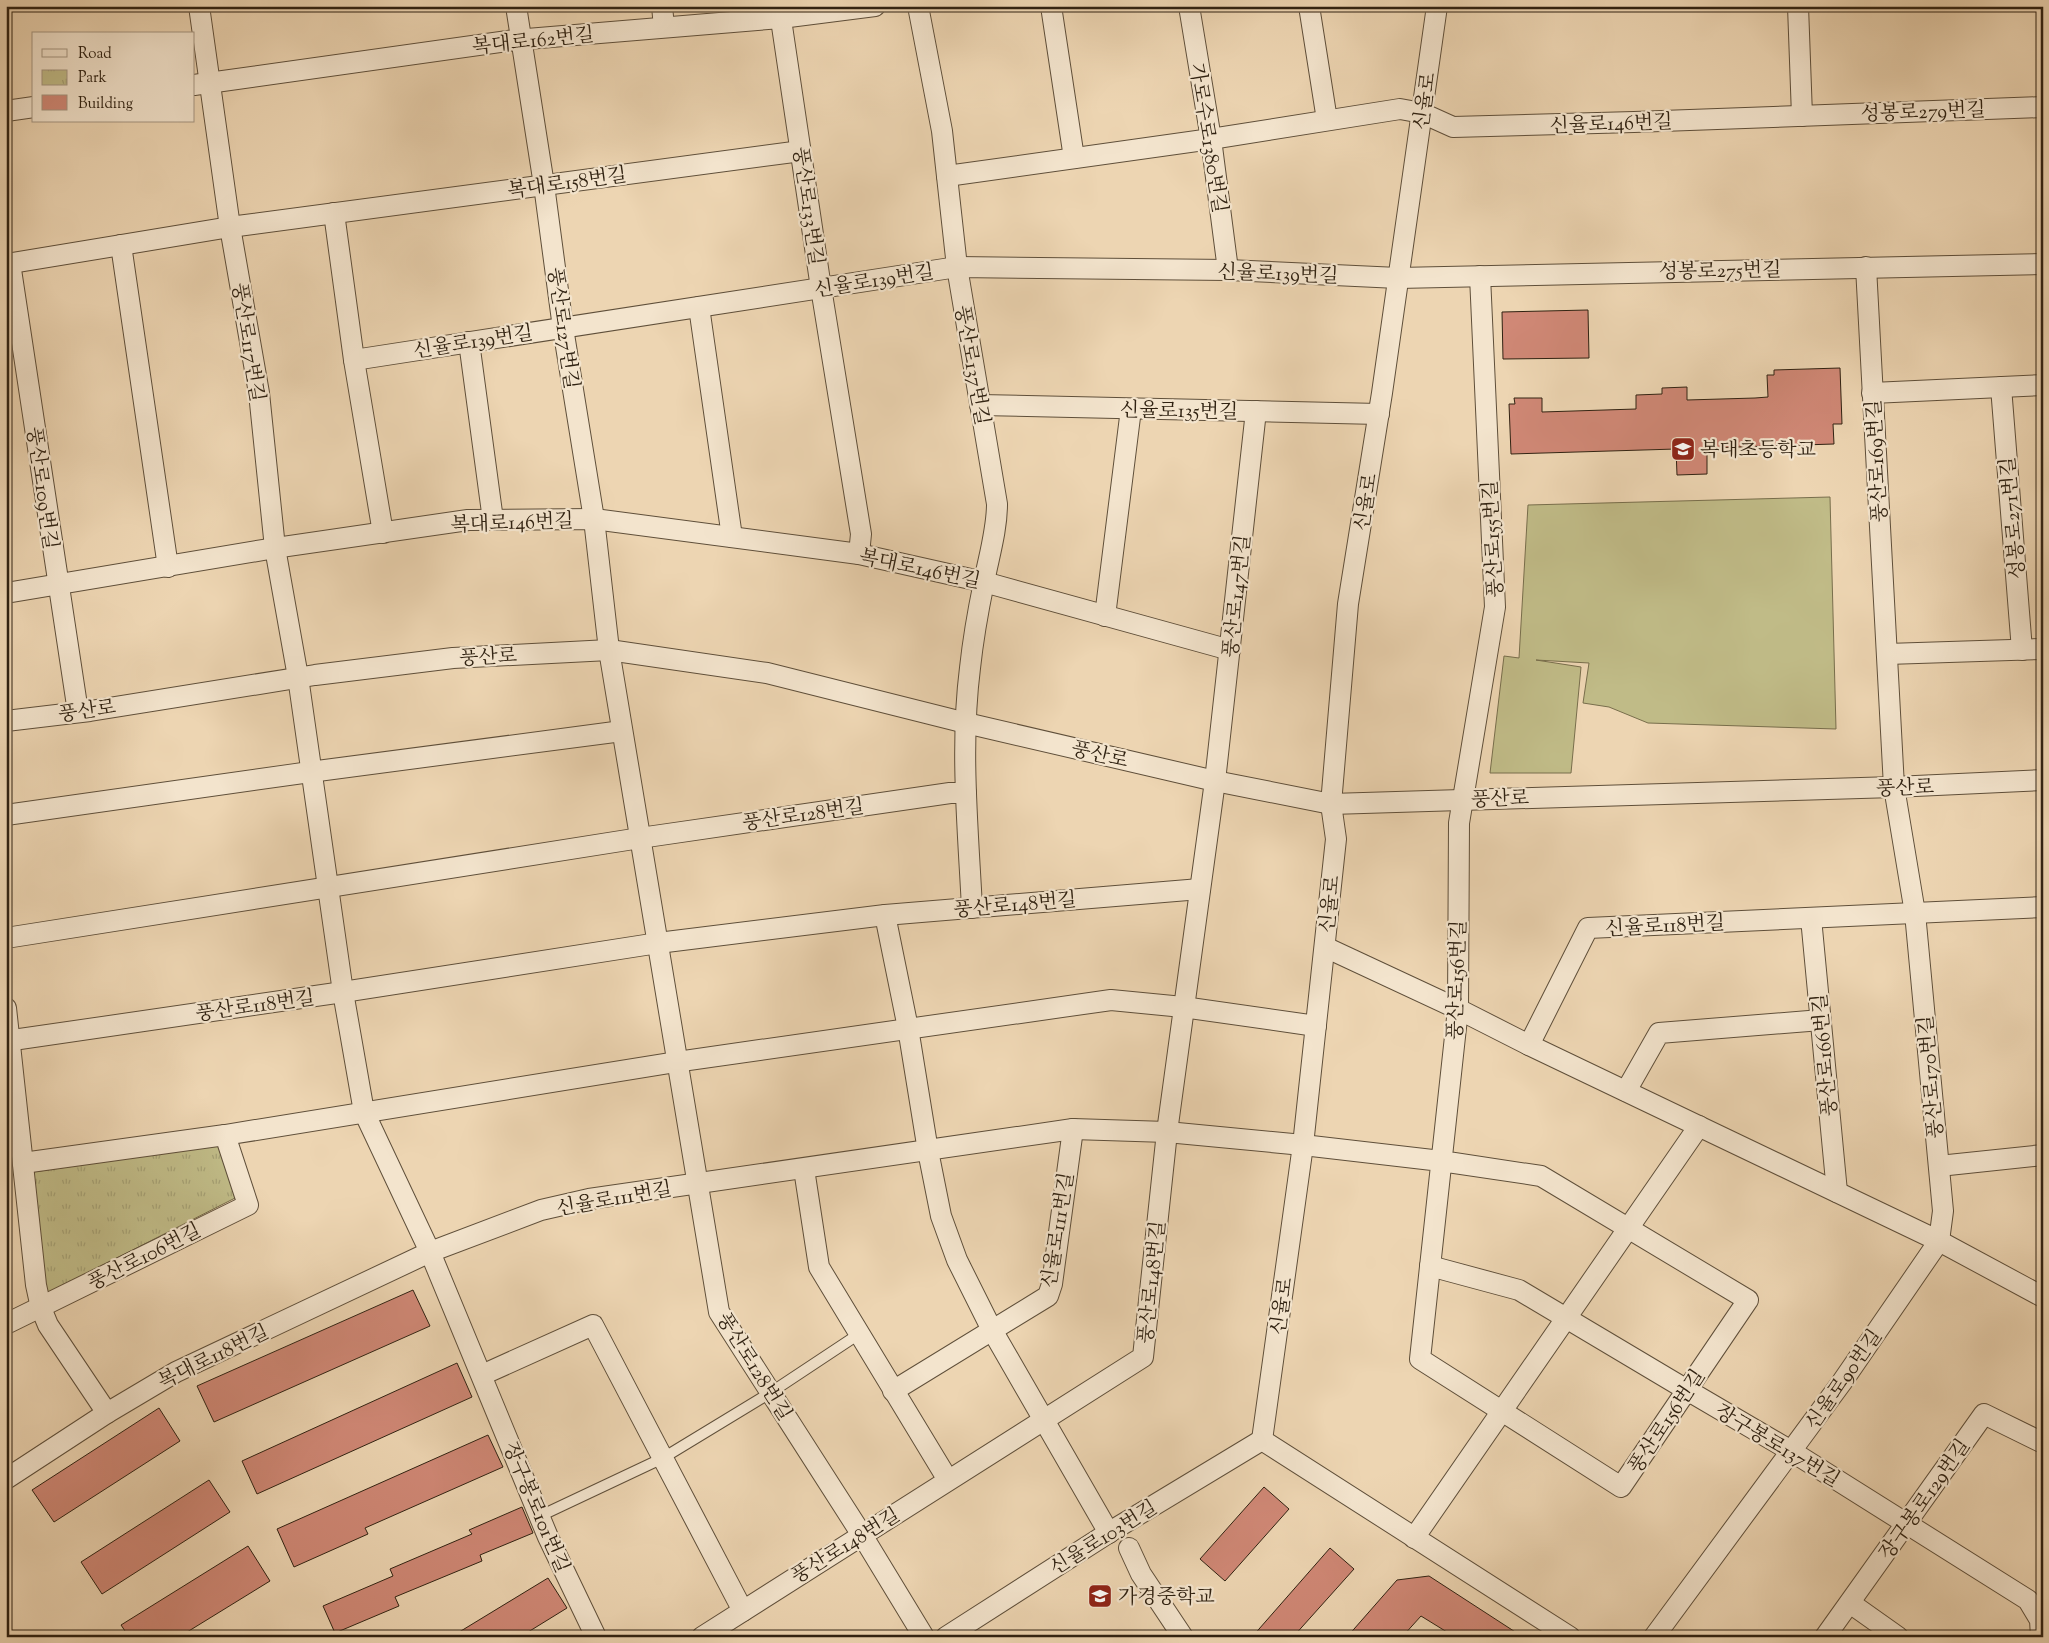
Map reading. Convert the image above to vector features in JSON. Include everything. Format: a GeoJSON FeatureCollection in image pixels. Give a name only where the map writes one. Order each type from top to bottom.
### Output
{"type":"FeatureCollection","features":[{"type":"Feature","properties":{"kind":"street","name":"풍산로117번길"},"geometry":{"type":"LineString","coordinates":[[199,6],[202,83],[259,393],[275,548],[298,677]]}},
{"type":"Feature","properties":{"kind":"street","name":"풍산로127번길"},"geometry":{"type":"LineString","coordinates":[[516,6],[544,185],[563,328],[594,519],[609,650]]}},
{"type":"Feature","properties":{"kind":"street"},"geometry":{"type":"LineString","coordinates":[[662,6],[664,27]]}},
{"type":"Feature","properties":{"kind":"street","name":"복대로162번길"},"geometry":{"type":"LineString","coordinates":[[202,83],[521,39],[664,27],[780,12],[875,6]]}},
{"type":"Feature","properties":{"kind":"street","name":"풍산로137번길"},"geometry":{"type":"LineString","coordinates":[[918,6],[942,131],[957,267],[997,504],[997,519],[969,669],[966,723]]}},
{"type":"Feature","properties":{"kind":"street"},"geometry":{"type":"LineString","coordinates":[[1051,6],[1074,158]]}},
{"type":"Feature","properties":{"kind":"street","name":"가로수로1380번길"},"geometry":{"type":"LineString","coordinates":[[1188,6],[1211,140],[1228,270]]}},
{"type":"Feature","properties":{"kind":"street"},"geometry":{"type":"LineString","coordinates":[[1309,6],[1327,120]]}},
{"type":"Feature","properties":{"kind":"street","name":"신율로"},"geometry":{"type":"LineString","coordinates":[[1262,1440],[1303,1145],[1325,947],[1336,839],[1331,804],[1348,604],[1378,414],[1437,6]]}},
{"type":"Feature","properties":{"kind":"street"},"geometry":{"type":"LineString","coordinates":[[1798,6],[1802,116]]}},
{"type":"Feature","properties":{"kind":"street","name":"풍산로133번길"},"geometry":{"type":"LineString","coordinates":[[780,12],[821,288],[861,534],[859,554]]}},
{"type":"Feature","properties":{"kind":"street"},"geometry":{"type":"LineString","coordinates":[[6,111],[32,107]]}},
{"type":"Feature","properties":{"kind":"street","name":"성봉로279번길"},"geometry":{"type":"LineString","coordinates":[[1802,116],[2043,107]]}},
{"type":"Feature","properties":{"kind":"street","name":"신율로146번길"},"geometry":{"type":"LineString","coordinates":[[947,176],[1211,140],[1400,109],[1422,113],[1453,127],[1802,116]]}},
{"type":"Feature","properties":{"kind":"street","name":"복대로158번길"},"geometry":{"type":"LineString","coordinates":[[8,263],[230,227],[800,151]]}},
{"type":"Feature","properties":{"kind":"street"},"geometry":{"type":"LineString","coordinates":[[334,213],[354,360],[383,533]]}},
{"type":"Feature","properties":{"kind":"street"},"geometry":{"type":"LineString","coordinates":[[121,245],[168,567]]}},
{"type":"Feature","properties":{"kind":"street","name":"풍산로109번길"},"geometry":{"type":"LineString","coordinates":[[8,263],[78,712]]}},
{"type":"Feature","properties":{"kind":"street","name":"성봉로275번길"},"geometry":{"type":"LineString","coordinates":[[1398,278],[2043,264]]}},
{"type":"Feature","properties":{"kind":"street","name":"신율로139번길"},"geometry":{"type":"LineString","coordinates":[[354,360],[957,267],[1228,270],[1398,278]]}},
{"type":"Feature","properties":{"kind":"street","name":"풍산로169번길"},"geometry":{"type":"LineString","coordinates":[[1866,267],[1894,788]]}},
{"type":"Feature","properties":{"kind":"street","name":"풍산로155번길"},"geometry":{"type":"LineString","coordinates":[[1461,799],[1495,607],[1480,276]]}},
{"type":"Feature","properties":{"kind":"street"},"geometry":{"type":"LineString","coordinates":[[699,307],[732,537]]}},
{"type":"Feature","properties":{"kind":"street"},"geometry":{"type":"LineString","coordinates":[[469,342],[492,520]]}},
{"type":"Feature","properties":{"kind":"street"},"geometry":{"type":"LineString","coordinates":[[1872,393],[2043,385]]}},
{"type":"Feature","properties":{"kind":"street","name":"성봉로271번길"},"geometry":{"type":"LineString","coordinates":[[2001,387],[2022,650]]}},
{"type":"Feature","properties":{"kind":"street","name":"신율로135번길"},"geometry":{"type":"LineString","coordinates":[[980,406],[1378,414]]}},
{"type":"Feature","properties":{"kind":"street"},"geometry":{"type":"LineString","coordinates":[[1105,616],[1131,409]]}},
{"type":"Feature","properties":{"kind":"street","name":"풍산로147번길"},"geometry":{"type":"LineString","coordinates":[[1215,781],[1256,411]]}},
{"type":"Feature","properties":{"kind":"street","name":"복대로146번길"},"geometry":{"type":"LineString","coordinates":[[6,593],[275,548],[468,520],[594,519],[859,554],[984,582],[1230,650]]}},
{"type":"Feature","properties":{"kind":"street"},"geometry":{"type":"LineString","coordinates":[[1886,654],[2043,649]]}},
{"type":"Feature","properties":{"kind":"street","name":"풍산로"},"geometry":{"type":"LineString","coordinates":[[6,721],[78,712],[298,677],[454,658],[609,650],[767,673],[966,723],[1215,781],[1331,804],[1894,788],[2043,780]]}},
{"type":"Feature","properties":{"kind":"street","name":"풍산로128번길"},"geometry":{"type":"LineString","coordinates":[[609,650],[696,1184],[719,1312],[862,1535],[924,1637]]}},
{"type":"Feature","properties":{"kind":"street","name":"풍산로118번길"},"geometry":{"type":"LineString","coordinates":[[298,677],[310,772],[343,992],[364,1112],[430,1252]]}},
{"type":"Feature","properties":{"kind":"street"},"geometry":{"type":"LineString","coordinates":[[966,723],[966,793],[972,908]]}},
{"type":"Feature","properties":{"kind":"street"},"geometry":{"type":"LineString","coordinates":[[6,815],[310,772],[622,731]]}},
{"type":"Feature","properties":{"kind":"street","name":"풍산로148번길"},"geometry":{"type":"LineString","coordinates":[[702,1637],[1143,1357],[1166,1132],[1215,781]]}},
{"type":"Feature","properties":{"kind":"street","name":"풍산로170번길"},"geometry":{"type":"LineString","coordinates":[[1894,788],[1915,913],[1943,1211],[1939,1241]]}},
{"type":"Feature","properties":{"kind":"street","name":"풍산로128번길"},"geometry":{"type":"LineString","coordinates":[[328,887],[640,838],[950,793],[966,793]]}},
{"type":"Feature","properties":{"kind":"street","name":"풍산로156번길"},"geometry":{"type":"LineString","coordinates":[[1441,1161],[1541,1176],[1748,1300],[1621,1487],[1420,1359],[1441,1161],[1458,1008],[1458,823],[1461,799]]}},
{"type":"Feature","properties":{"kind":"street"},"geometry":{"type":"LineString","coordinates":[[6,938],[328,887]]}},
{"type":"Feature","properties":{"kind":"street","name":"풍산로148번길"},"geometry":{"type":"LineString","coordinates":[[885,915],[1200,889]]}},
{"type":"Feature","properties":{"kind":"street"},"geometry":{"type":"LineString","coordinates":[[1812,918],[2043,907]]}},
{"type":"Feature","properties":{"kind":"street"},"geometry":{"type":"LineString","coordinates":[[658,943],[885,915],[908,1028],[928,1151],[941,1216],[957,1260],[992,1330],[1109,1532]]}},
{"type":"Feature","properties":{"kind":"street","name":"풍산로166번길"},"geometry":{"type":"LineString","coordinates":[[1812,918],[1837,1192]]}},
{"type":"Feature","properties":{"kind":"street","name":"신율로118번길"},"geometry":{"type":"LineString","coordinates":[[1529,1045],[1588,928],[1812,918]]}},
{"type":"Feature","properties":{"kind":"street","name":"풍산로118번길"},"geometry":{"type":"LineString","coordinates":[[8,1041],[658,943]]}},
{"type":"Feature","properties":{"kind":"street"},"geometry":{"type":"LineString","coordinates":[[1325,947],[1458,1008],[1529,1045],[1939,1241],[2043,1297]]}},
{"type":"Feature","properties":{"kind":"street"},"geometry":{"type":"LineString","coordinates":[[23,1163],[225,1135],[676,1062],[1111,1000],[1183,1007],[1316,1026]]}},
{"type":"Feature","properties":{"kind":"street"},"geometry":{"type":"LineString","coordinates":[[6,1008],[8,1041],[36,1285],[41,1308],[48,1325],[107,1414]]}},
{"type":"Feature","properties":{"kind":"street"},"geometry":{"type":"LineString","coordinates":[[1626,1091],[1659,1033],[1821,1020]]}},
{"type":"Feature","properties":{"kind":"street"},"geometry":{"type":"LineString","coordinates":[[1414,1538],[1699,1126]]}},
{"type":"Feature","properties":{"kind":"street","name":"신율로111번길"},"geometry":{"type":"LineString","coordinates":[[893,1390],[1048,1296],[1052,1284],[1073,1130]]}},
{"type":"Feature","properties":{"kind":"street","name":"신율로111번길"},"geometry":{"type":"LineString","coordinates":[[430,1252],[541,1210],[589,1198],[1073,1130],[1166,1132],[1441,1161]]}},
{"type":"Feature","properties":{"kind":"street","name":"풍산로106번길"},"geometry":{"type":"LineString","coordinates":[[6,1324],[248,1204],[225,1135]]}},
{"type":"Feature","properties":{"kind":"street"},"geometry":{"type":"LineString","coordinates":[[1939,1166],[2043,1155]]}},
{"type":"Feature","properties":{"kind":"street"},"geometry":{"type":"LineString","coordinates":[[804,1169],[819,1267],[948,1480]]}},
{"type":"Feature","properties":{"kind":"street","name":"신율로90번길"},"geometry":{"type":"LineString","coordinates":[[1654,1637],[1842,1382],[1939,1241]]}},
{"type":"Feature","properties":{"kind":"street","name":"장구봉로101번길"},"geometry":{"type":"LineString","coordinates":[[430,1252],[540,1516],[596,1637]]}},
{"type":"Feature","properties":{"kind":"street","name":"복대로118번길"},"geometry":{"type":"LineString","coordinates":[[6,1478],[176,1372],[430,1252]]}},
{"type":"Feature","properties":{"kind":"street","name":"장구봉로137번길"},"geometry":{"type":"LineString","coordinates":[[1430,1266],[1519,1290],[1791,1451],[2028,1600],[2040,1620],[2042,1637]]}},
{"type":"Feature","properties":{"kind":"street"},"geometry":{"type":"LineString","coordinates":[[482,1376],[593,1325],[743,1611]]}},
{"type":"Feature","properties":{"kind":"street","name":"장구봉로129번길"},"geometry":{"type":"LineString","coordinates":[[1826,1637],[1984,1414],[2043,1443]]}},
{"type":"Feature","properties":{"kind":"street"},"geometry":{"type":"LineString","coordinates":[[1262,1440],[1570,1637]]}},
{"type":"Feature","properties":{"kind":"street","name":"신율로103번길"},"geometry":{"type":"LineString","coordinates":[[946,1637],[1109,1532],[1262,1440]]}},
{"type":"Feature","properties":{"kind":"street"},"geometry":{"type":"LineString","coordinates":[[1129,1548],[1141,1574],[1183,1637]]}},
{"type":"Feature","properties":{"kind":"street"},"geometry":{"type":"LineString","coordinates":[[1850,1603],[1898,1637]]}},
{"type":"Feature","properties":{"kind":"lane"},"geometry":{"type":"LineString","coordinates":[[540,1516],[663,1458],[770,1393],[860,1334]]}},
{"type":"Feature","properties":{"kind":"green space"},"geometry":{"type":"Polygon","coordinates":[[[1830,497],[1836,729],[1648,723],[1609,707],[1583,703],[1589,663],[1536,660],[1581,667],[1571,773],[1490,773],[1504,656],[1519,658],[1528,505],[1830,497]]]}},
{"type":"Feature","properties":{"kind":"green space"},"geometry":{"type":"Polygon","coordinates":[[[220,1145],[237,1197],[46,1294],[33,1172],[220,1145]]]}},
{"type":"Feature","properties":{"kind":"building"},"geometry":{"type":"Polygon","coordinates":[[[1588,310],[1589,358],[1503,359],[1502,312],[1588,310]]]}},
{"type":"Feature","properties":{"kind":"building"},"geometry":{"type":"Polygon","coordinates":[[[1840,368],[1842,424],[1833,424],[1834,444],[1707,448],[1707,474],[1677,475],[1676,449],[1511,454],[1509,404],[1515,404],[1514,398],[1542,398],[1542,412],[1636,409],[1636,395],[1662,394],[1662,388],[1687,387],[1687,400],[1768,397],[1767,375],[1774,375],[1774,370],[1840,368]]]}},
{"type":"Feature","properties":{"kind":"building"},"geometry":{"type":"Polygon","coordinates":[[[413,1290],[430,1326],[214,1422],[197,1386],[413,1290]]]}},
{"type":"Feature","properties":{"kind":"building"},"geometry":{"type":"Polygon","coordinates":[[[457,1363],[472,1397],[257,1494],[242,1461],[457,1363]]]}},
{"type":"Feature","properties":{"kind":"building"},"geometry":{"type":"Polygon","coordinates":[[[159,1408],[180,1441],[54,1522],[32,1490],[159,1408]]]}},
{"type":"Feature","properties":{"kind":"building"},"geometry":{"type":"Polygon","coordinates":[[[488,1435],[503,1467],[365,1528],[368,1534],[294,1567],[277,1529],[488,1435]]]}},
{"type":"Feature","properties":{"kind":"building"},"geometry":{"type":"Polygon","coordinates":[[[209,1480],[230,1512],[102,1594],[81,1562],[209,1480]]]}},
{"type":"Feature","properties":{"kind":"building"},"geometry":{"type":"Polygon","coordinates":[[[1264,1487],[1289,1509],[1225,1581],[1200,1559],[1264,1487]]]}},
{"type":"Feature","properties":{"kind":"building"},"geometry":{"type":"Polygon","coordinates":[[[522,1507],[533,1533],[480,1555],[482,1561],[395,1597],[399,1606],[335,1633],[323,1606],[393,1576],[390,1569],[472,1534],[469,1530],[522,1507]]]}},
{"type":"Feature","properties":{"kind":"building"},"geometry":{"type":"Polygon","coordinates":[[[248,1546],[270,1581],[179,1637],[129,1637],[121,1625],[248,1546]]]}},
{"type":"Feature","properties":{"kind":"building"},"geometry":{"type":"Polygon","coordinates":[[[1330,1548],[1354,1569],[1293,1637],[1252,1637],[1330,1548]]]}},
{"type":"Feature","properties":{"kind":"building"},"geometry":{"type":"Polygon","coordinates":[[[1429,1576],[1523,1637],[1455,1637],[1421,1616],[1402,1637],[1347,1637],[1397,1580],[1429,1576]]]}},
{"type":"Feature","properties":{"kind":"building"},"geometry":{"type":"Polygon","coordinates":[[[548,1578],[567,1608],[520,1637],[451,1637],[548,1578]]]}},
{"type":"Feature","properties":{"kind":"place","name":"복대초등학교"},"geometry":{"type":"Point","coordinates":[1683,449]}},
{"type":"Feature","properties":{"kind":"place","name":"가경중학교"},"geometry":{"type":"Point","coordinates":[1100,1596]}}]}
